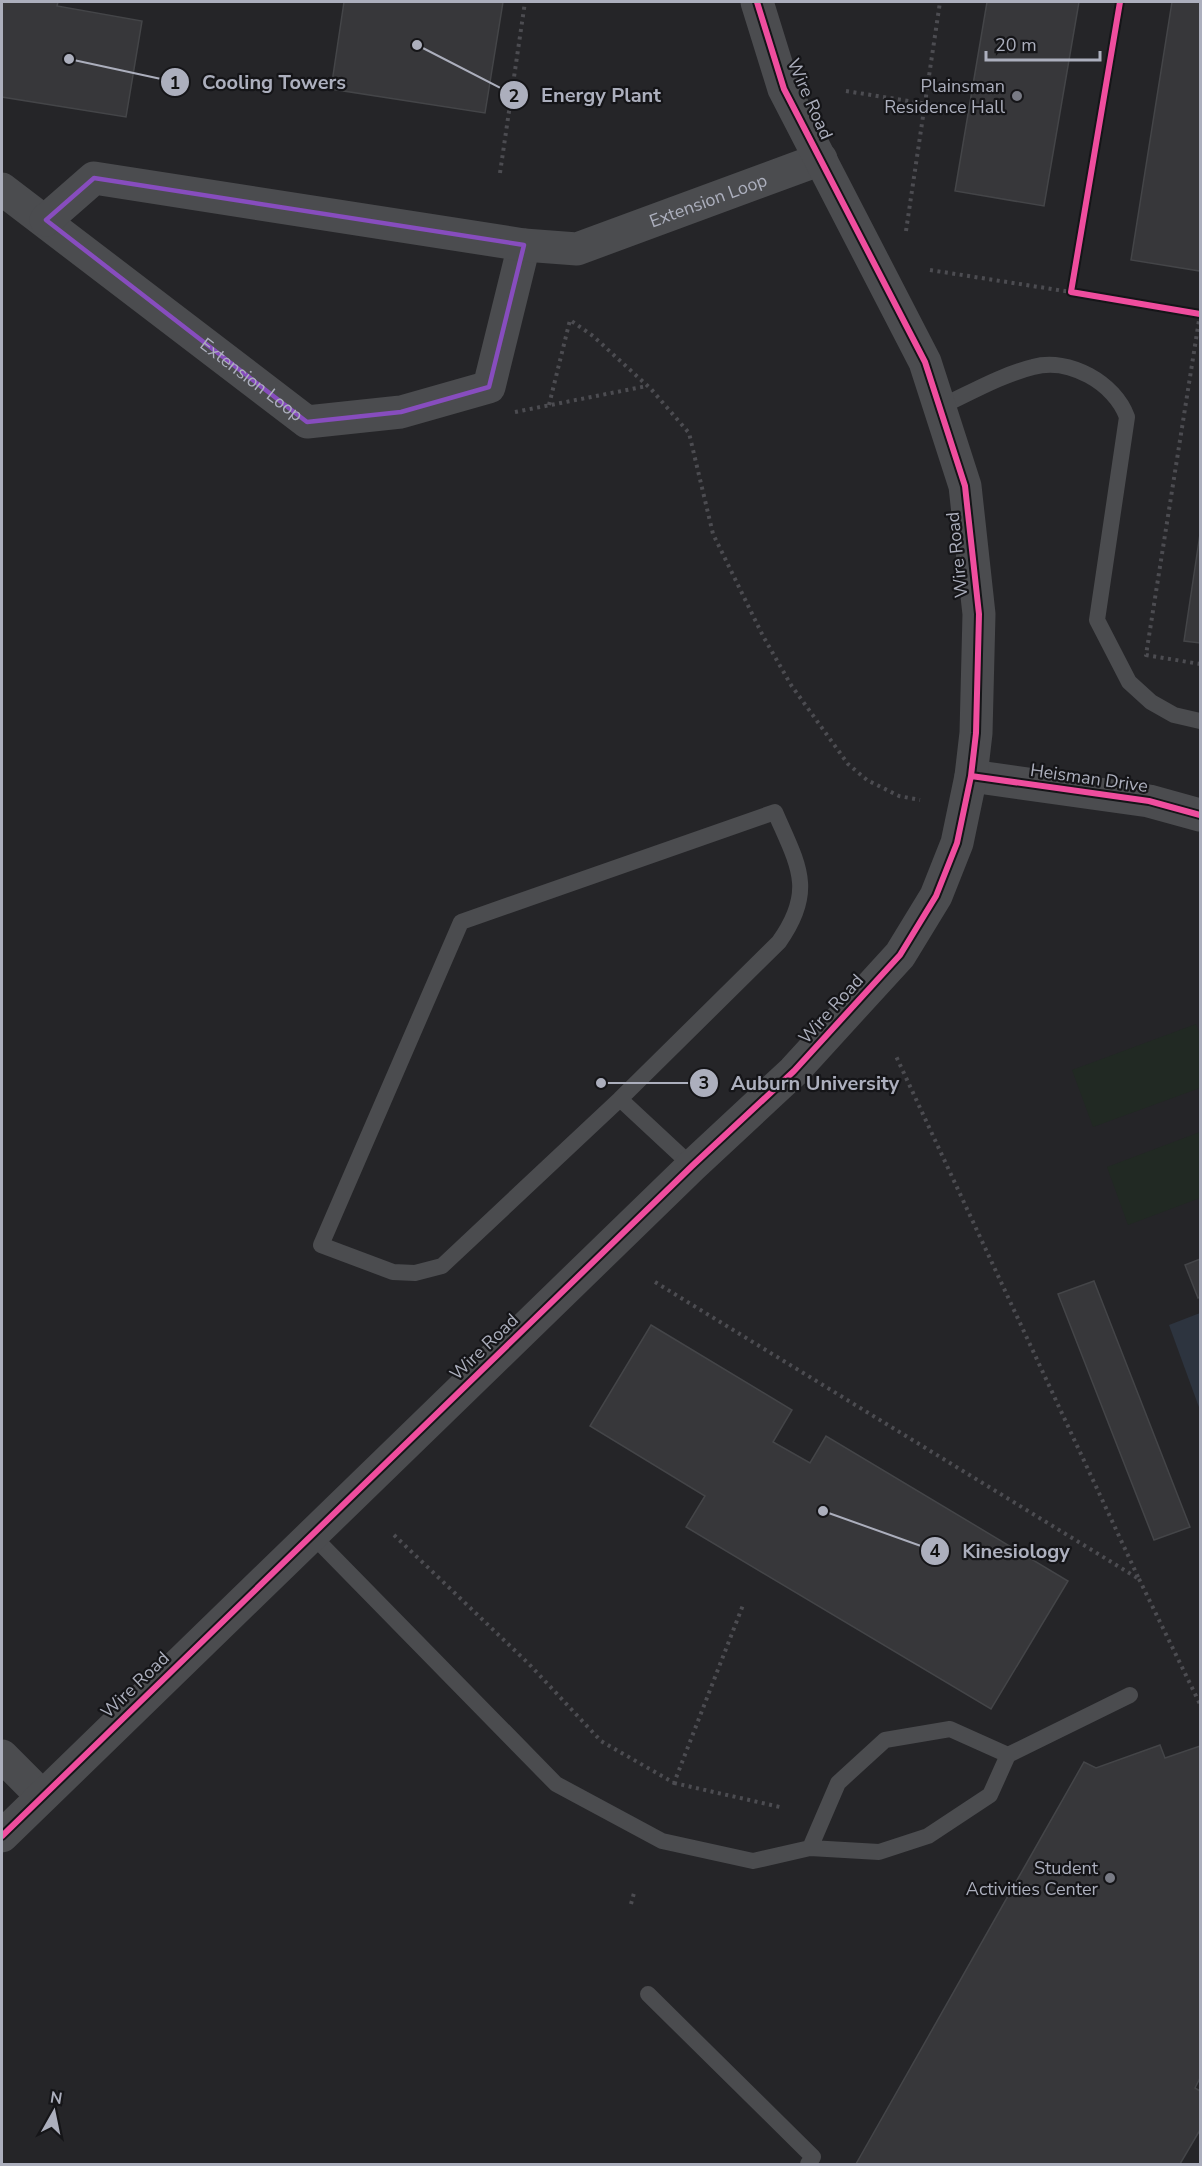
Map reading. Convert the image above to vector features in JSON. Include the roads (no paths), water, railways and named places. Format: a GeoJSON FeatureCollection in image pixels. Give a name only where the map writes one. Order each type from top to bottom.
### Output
{"type":"FeatureCollection","features":[{"type":"Feature","properties":{"kind":"street","name":"Wire Road"},"geometry":{"type":"LineString","coordinates":[[2,1836],[692,1166],[794,1071],[900,955],[936,896],[957,843],[971,776],[976,733],[979,615],[965,486],[925,362],[784,89],[757,2]]}},
{"type":"Feature","properties":{"kind":"street","name":"Extension Loop"},"geometry":{"type":"LineString","coordinates":[[46,220],[94,178],[524,245],[577,249],[821,159]]}},
{"type":"Feature","properties":{"kind":"street","name":"Extension Loop"},"geometry":{"type":"LineString","coordinates":[[2,189],[46,220],[307,422],[401,412],[489,387],[524,245]]}},
{"type":"Feature","properties":{"kind":"street","name":"Heisman Drive"},"geometry":{"type":"LineString","coordinates":[[971,776],[1149,801],[1200,815]]}},
{"type":"Feature","properties":{"kind":"street"},"geometry":{"type":"LineString","coordinates":[[2,1756],[42,1796]]}},
{"type":"Feature","properties":{"kind":"lane"},"geometry":{"type":"LineString","coordinates":[[940,407],[1035,366],[1053,366],[1082,372],[1106,385],[1122,403],[1127,417],[1096,620],[1129,682],[1151,702],[1174,715],[1200,721]]}},
{"type":"Feature","properties":{"kind":"lane"},"geometry":{"type":"LineString","coordinates":[[775,812],[798,864],[801,888],[800,908],[791,926],[780,942],[620,1099],[442,1266],[415,1273],[393,1272],[321,1245],[461,922],[775,812]]}},
{"type":"Feature","properties":{"kind":"lane"},"geometry":{"type":"LineString","coordinates":[[620,1099],[692,1166]]}},
{"type":"Feature","properties":{"kind":"lane"},"geometry":{"type":"LineString","coordinates":[[312,1534],[356,1576],[556,1784],[662,1841],[753,1861],[810,1848],[879,1852],[928,1836],[990,1795],[1008,1755],[1130,1695]]}},
{"type":"Feature","properties":{"kind":"lane"},"geometry":{"type":"LineString","coordinates":[[810,1848],[838,1783],[885,1740],[950,1729],[1008,1755]]}},
{"type":"Feature","properties":{"kind":"lane"},"geometry":{"type":"LineString","coordinates":[[648,1994],[813,2157],[808,2164]]}},
{"type":"Feature","properties":{"kind":"place","name":"Energy Plant"},"geometry":{"type":"Point","coordinates":[417,45]}},
{"type":"Feature","properties":{"kind":"place","name":"Cooling Towers"},"geometry":{"type":"Point","coordinates":[69,59]}},
{"type":"Feature","properties":{"kind":"place","name":"Plainsman Residence Hall"},"geometry":{"type":"Point","coordinates":[1017,96]}},
{"type":"Feature","properties":{"kind":"place","name":"Auburn University"},"geometry":{"type":"Point","coordinates":[601,1083]}},
{"type":"Feature","properties":{"kind":"place","name":"Kinesiology"},"geometry":{"type":"Point","coordinates":[823,1511]}},
{"type":"Feature","properties":{"kind":"place","name":"Student Activities Center"},"geometry":{"type":"Point","coordinates":[1110,1878]}}]}
